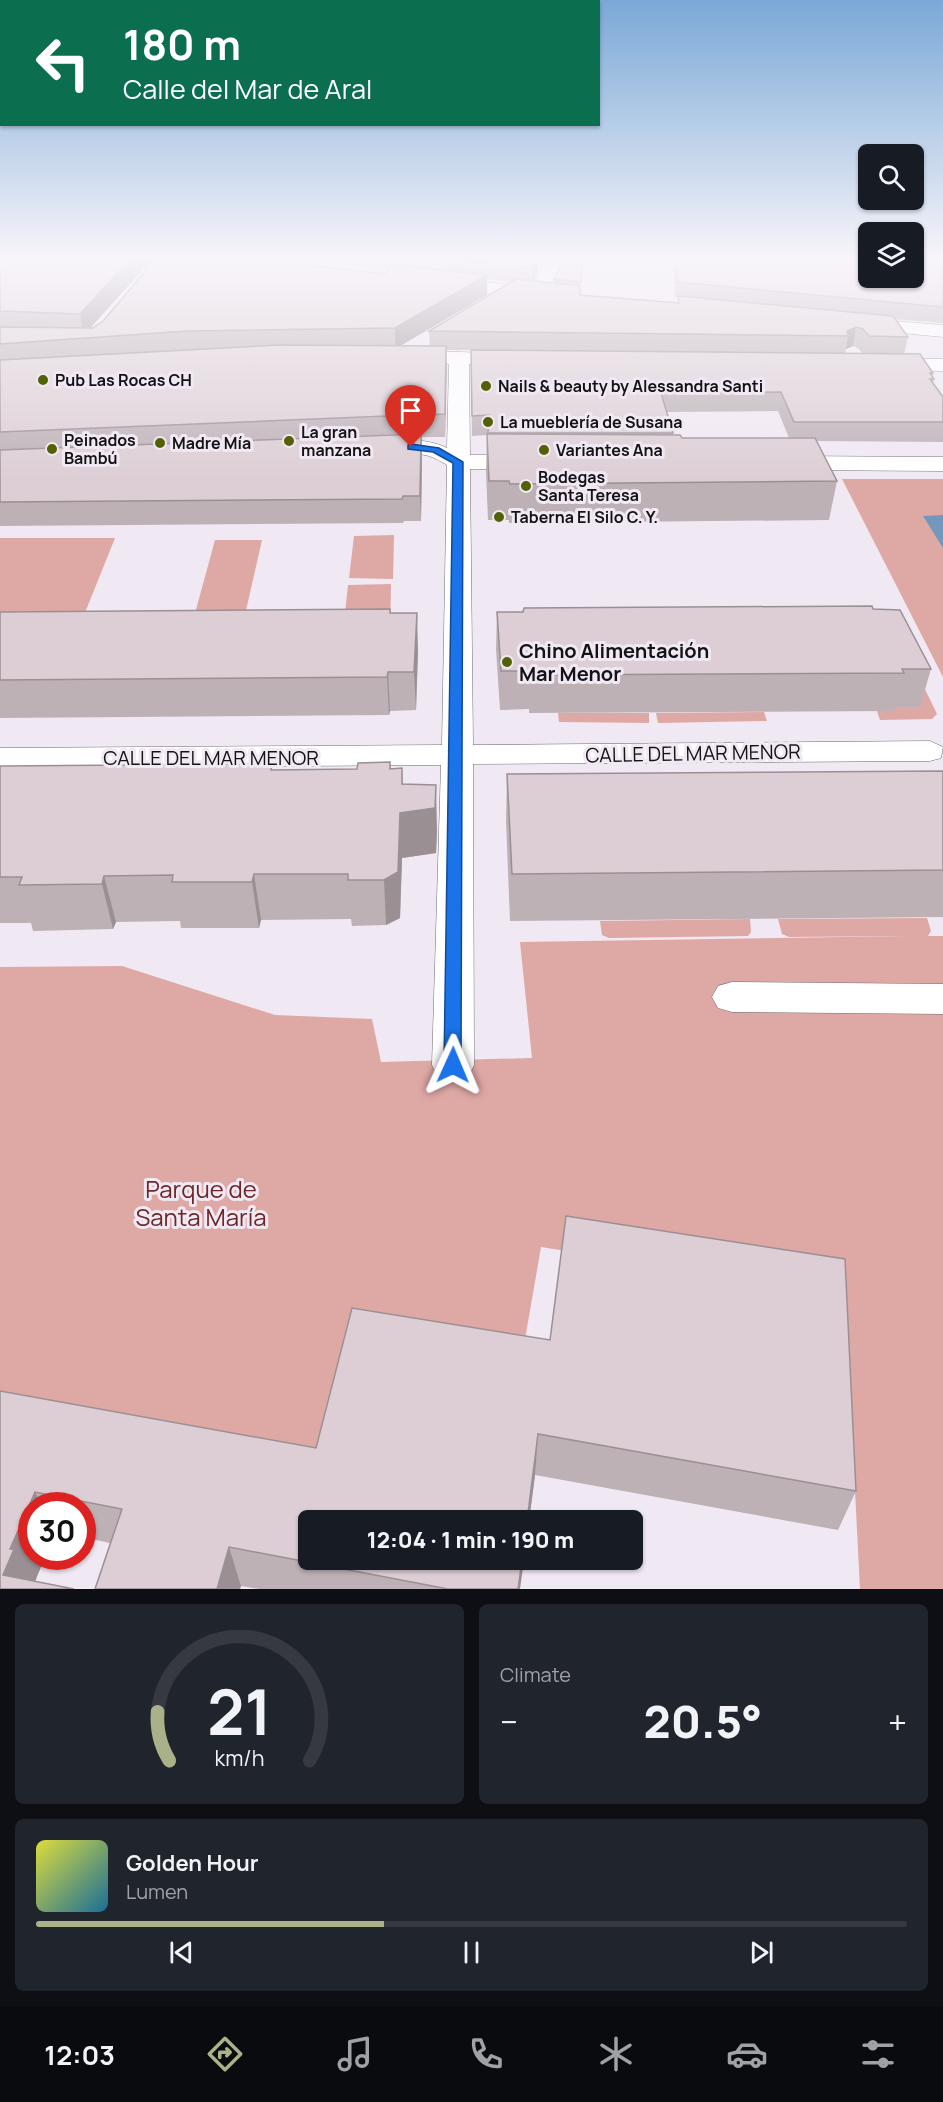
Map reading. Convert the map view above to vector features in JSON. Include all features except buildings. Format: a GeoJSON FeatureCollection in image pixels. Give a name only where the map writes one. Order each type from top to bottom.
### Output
{"type":"FeatureCollection","features":[{"type":"Feature","properties":{"kind":"street"},"geometry":{"type":"LineString","coordinates":[[919,331],[941,368]]}},
{"type":"Feature","properties":{"kind":"street"},"geometry":{"type":"LineString","coordinates":[[435,336],[393,356],[459,360],[531,360]]}},
{"type":"Feature","properties":{"kind":"street"},"geometry":{"type":"LineString","coordinates":[[453,1065],[459,360]]}},
{"type":"Feature","properties":{"kind":"street"},"geometry":{"type":"LineString","coordinates":[[863,364],[941,368]]}},
{"type":"Feature","properties":{"kind":"street"},"geometry":{"type":"LineString","coordinates":[[358,450],[411,447],[435,450],[458,462],[554,462]]}},
{"type":"Feature","properties":{"kind":"street"},"geometry":{"type":"LineString","coordinates":[[767,463],[943,464]]}},
{"type":"Feature","properties":{"kind":"street","name":"CALLE DEL MAR MENOR"},"geometry":{"type":"LineString","coordinates":[[0,758],[930,751]]}},
{"type":"Feature","properties":{"kind":"street"},"geometry":{"type":"LineString","coordinates":[[732,998],[943,999]]}},
{"type":"Feature","properties":{"kind":"green space"},"geometry":{"type":"Polygon","coordinates":[[[842,479],[943,479],[943,677],[842,479]]]}},
{"type":"Feature","properties":{"kind":"green space"},"geometry":{"type":"Polygon","coordinates":[[[394,535],[393,579],[349,578],[354,536],[394,535]]]}},
{"type":"Feature","properties":{"kind":"green space"},"geometry":{"type":"Polygon","coordinates":[[[0,538],[115,538],[76,635],[0,635],[0,538]]]}},
{"type":"Feature","properties":{"kind":"green space"},"geometry":{"type":"Polygon","coordinates":[[[215,540],[262,540],[242,628],[191,628],[215,540]]]}},
{"type":"Feature","properties":{"kind":"green space"},"geometry":{"type":"Polygon","coordinates":[[[391,584],[390,638],[343,631],[348,585],[391,584]]]}},
{"type":"Feature","properties":{"kind":"green space"},"geometry":{"type":"Polygon","coordinates":[[[904,646],[937,714],[932,719],[880,720],[877,711],[904,646]]]}},
{"type":"Feature","properties":{"kind":"green space"},"geometry":{"type":"Polygon","coordinates":[[[764,712],[767,721],[658,723],[656,713],[764,712]]]}},
{"type":"Feature","properties":{"kind":"green space"},"geometry":{"type":"Polygon","coordinates":[[[558,713],[649,713],[649,723],[559,722],[558,713]]]}},
{"type":"Feature","properties":{"kind":"green space","name":"Parque de Santa María"},"geometry":{"type":"Polygon","coordinates":[[[927,918],[931,931],[928,936],[943,936],[943,1589],[860,1589],[845,1294],[832,1294],[541,1247],[520,1368],[311,1471],[0,1419],[0,967],[122,966],[275,1015],[372,1019],[381,1062],[532,1058],[520,942],[908,936],[789,937],[782,934],[778,919],[927,918]]]}},
{"type":"Feature","properties":{"kind":"green space"},"geometry":{"type":"Polygon","coordinates":[[[750,919],[751,932],[748,936],[609,938],[602,935],[600,921],[750,919]]]}},
{"type":"Feature","properties":{"kind":"water"},"geometry":{"type":"Polygon","coordinates":[[[943,515],[943,548],[923,516],[943,515]]]}},
{"type":"Feature","properties":{"kind":"place","name":"Pub Las Rocas CH"},"geometry":{"type":"Point","coordinates":[43,380]}},
{"type":"Feature","properties":{"kind":"place","name":"Nails & beauty by Alessandra Santi"},"geometry":{"type":"Point","coordinates":[486,386]}},
{"type":"Feature","properties":{"kind":"place","name":"La mueblería de Susana"},"geometry":{"type":"Point","coordinates":[488,422]}},
{"type":"Feature","properties":{"kind":"place","name":"La gran manzana"},"geometry":{"type":"Point","coordinates":[289,441]}},
{"type":"Feature","properties":{"kind":"place","name":"Madre Mía"},"geometry":{"type":"Point","coordinates":[160,443]}},
{"type":"Feature","properties":{"kind":"place","name":"Peinados Bambú"},"geometry":{"type":"Point","coordinates":[52,449]}},
{"type":"Feature","properties":{"kind":"place","name":"Variantes Ana"},"geometry":{"type":"Point","coordinates":[544,450]}},
{"type":"Feature","properties":{"kind":"place","name":"Bodegas Santa Teresa"},"geometry":{"type":"Point","coordinates":[526,486]}},
{"type":"Feature","properties":{"kind":"place","name":"Taberna El Silo C. Y."},"geometry":{"type":"Point","coordinates":[499,517]}},
{"type":"Feature","properties":{"kind":"place","name":"Chino Alimentación Mar Menor"},"geometry":{"type":"Point","coordinates":[507,662]}},
{"type":"Feature","properties":{"kind":"route"},"geometry":{"type":"LineString","coordinates":[[411,447],[435,450],[458,462],[457,823],[453,1065]]}}]}
